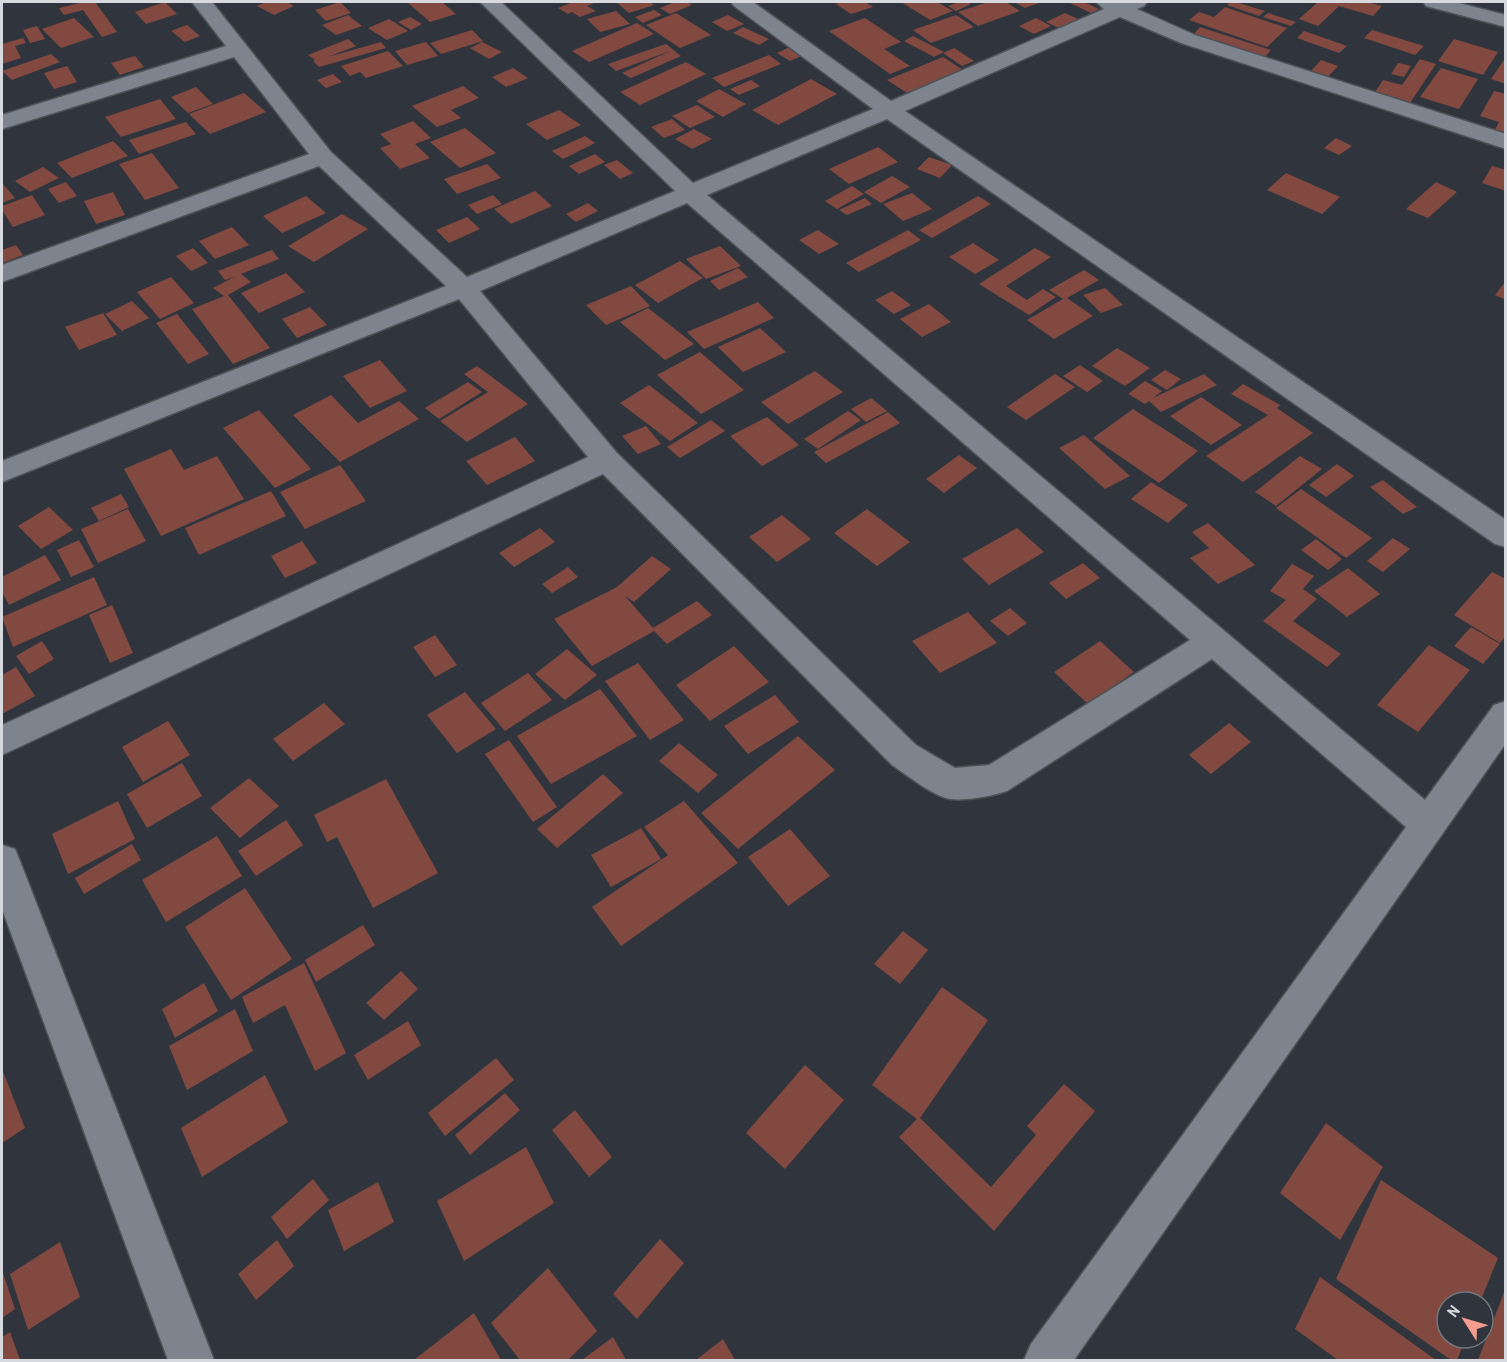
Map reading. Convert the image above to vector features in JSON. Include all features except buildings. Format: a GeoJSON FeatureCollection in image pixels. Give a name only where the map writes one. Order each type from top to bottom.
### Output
{"type":"FeatureCollection","features":[{"type":"Feature","properties":{"kind":"street"},"geometry":{"type":"LineString","coordinates":[[202,2],[323,157],[464,288],[607,460],[904,755],[951,784],[995,780],[1214,641]]}},
{"type":"Feature","properties":{"kind":"street"},"geometry":{"type":"LineString","coordinates":[[490,2],[690,193],[1428,824]]}},
{"type":"Feature","properties":{"kind":"street"},"geometry":{"type":"LineString","coordinates":[[741,2],[890,110],[1506,536]]}},
{"type":"Feature","properties":{"kind":"street"},"geometry":{"type":"LineString","coordinates":[[1433,2],[1506,21]]}},
{"type":"Feature","properties":{"kind":"street"},"geometry":{"type":"LineString","coordinates":[[2,472],[464,288],[890,110],[1121,4],[1149,24],[1188,39],[1506,142]]}},
{"type":"Feature","properties":{"kind":"street"},"geometry":{"type":"LineString","coordinates":[[2,122],[238,49]]}},
{"type":"Feature","properties":{"kind":"street"},"geometry":{"type":"LineString","coordinates":[[2,274],[323,157]]}},
{"type":"Feature","properties":{"kind":"street"},"geometry":{"type":"LineString","coordinates":[[2,741],[607,460]]}},
{"type":"Feature","properties":{"kind":"street"},"geometry":{"type":"LineString","coordinates":[[1047,1360],[1506,715]]}},
{"type":"Feature","properties":{"kind":"street"},"geometry":{"type":"LineString","coordinates":[[2,861],[191,1360]]}}]}
